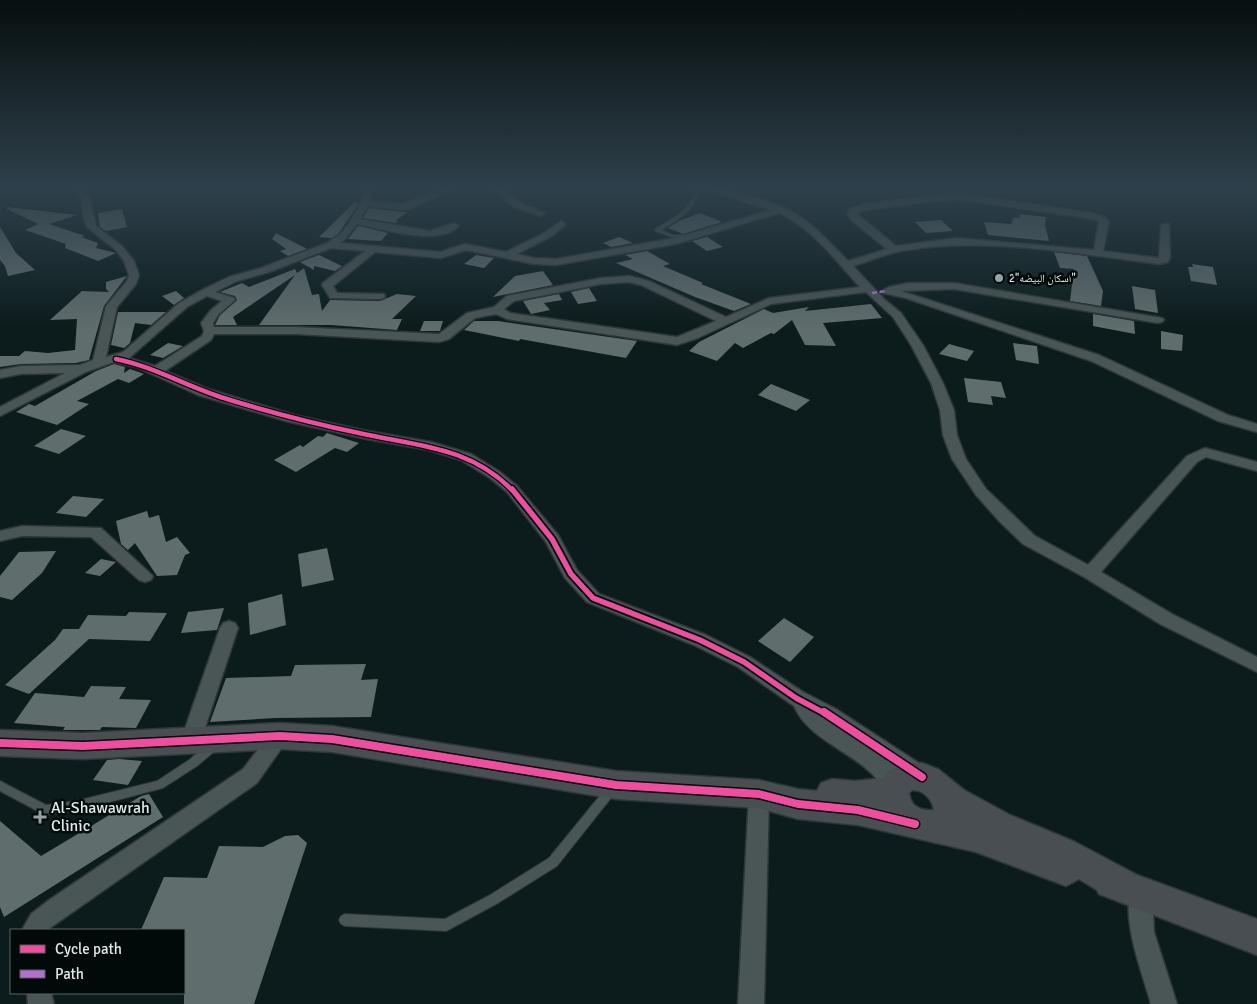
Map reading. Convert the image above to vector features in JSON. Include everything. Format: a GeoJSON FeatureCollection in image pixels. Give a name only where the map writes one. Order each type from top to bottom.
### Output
{"type":"FeatureCollection","features":[{"type":"Feature","properties":{"kind":"street"},"geometry":{"type":"LineString","coordinates":[[99,362],[112,306],[132,282],[134,275],[129,261],[119,248],[103,236]]}},
{"type":"Feature","properties":{"kind":"street"},"geometry":{"type":"LineString","coordinates":[[2,410],[82,369],[99,362],[127,355],[183,305],[206,292],[232,279],[265,270],[330,245],[343,236]]}},
{"type":"Feature","properties":{"kind":"street"},"geometry":{"type":"LineString","coordinates":[[506,256],[545,236]]}},
{"type":"Feature","properties":{"kind":"street"},"geometry":{"type":"LineString","coordinates":[[330,245],[441,255],[465,248],[544,263],[696,236]]}},
{"type":"Feature","properties":{"kind":"street"},"geometry":{"type":"LineString","coordinates":[[817,236],[897,316],[928,363],[947,410],[950,434],[959,459],[982,492],[1005,518],[1029,540],[1090,573],[1166,619],[1257,666]]}},
{"type":"Feature","properties":{"kind":"street"},"geometry":{"type":"LineString","coordinates":[[876,236],[894,250]]}},
{"type":"Feature","properties":{"kind":"street"},"geometry":{"type":"LineString","coordinates":[[1098,252],[1101,236]]}},
{"type":"Feature","properties":{"kind":"street"},"geometry":{"type":"LineString","coordinates":[[847,265],[918,244],[956,241],[1000,243],[1164,260],[1165,236]]}},
{"type":"Feature","properties":{"kind":"street"},"geometry":{"type":"LineString","coordinates":[[374,248],[364,259],[327,285],[334,296],[380,296]]}},
{"type":"Feature","properties":{"kind":"street"},"geometry":{"type":"LineString","coordinates":[[498,310],[500,306],[512,298],[601,281],[628,279],[645,283],[725,321]]}},
{"type":"Feature","properties":{"kind":"street"},"geometry":{"type":"LineString","coordinates":[[1158,320],[954,286],[908,286],[896,287],[887,291],[908,295],[1096,358],[1224,418],[1257,428]]}},
{"type":"Feature","properties":{"kind":"street"},"geometry":{"type":"LineString","coordinates":[[210,331],[254,329],[328,331],[438,338],[445,337],[471,315],[498,310],[507,316],[677,341],[694,336],[769,301],[868,289]]}},
{"type":"Feature","properties":{"kind":"street"},"geometry":{"type":"LineString","coordinates":[[156,371],[207,338],[210,331],[207,323],[209,319],[230,300],[206,292]]}},
{"type":"Feature","properties":{"kind":"street"},"geometry":{"type":"LineString","coordinates":[[116,359],[140,364],[203,392],[292,418],[367,435],[431,446],[466,458],[494,475],[512,490],[552,539],[582,588],[593,598],[700,640],[744,662],[796,698],[830,715],[914,788],[1055,849],[1133,889]]}},
{"type":"Feature","properties":{"kind":"street"},"geometry":{"type":"LineString","coordinates":[[0,374],[21,370],[82,369]]}},
{"type":"Feature","properties":{"kind":"street"},"geometry":{"type":"LineString","coordinates":[[1090,573],[1192,459],[1205,452],[1257,467]]}},
{"type":"Feature","properties":{"kind":"street"},"geometry":{"type":"LineString","coordinates":[[0,536],[22,531],[95,532],[145,576]]}},
{"type":"Feature","properties":{"kind":"street"},"geometry":{"type":"LineString","coordinates":[[191,740],[229,628]]}},
{"type":"Feature","properties":{"kind":"street"},"geometry":{"type":"LineString","coordinates":[[796,698],[821,726],[877,765],[914,788],[950,804],[950,812],[946,820],[924,825],[899,812],[893,799],[914,788]]}},
{"type":"Feature","properties":{"kind":"street"},"geometry":{"type":"LineString","coordinates":[[0,743],[83,746],[280,736],[332,739],[616,785],[759,794],[798,790],[855,795],[914,788]]}},
{"type":"Feature","properties":{"kind":"street"},"geometry":{"type":"LineString","coordinates":[[35,929],[39,922],[57,908],[250,776],[280,736]]}},
{"type":"Feature","properties":{"kind":"street"},"geometry":{"type":"LineString","coordinates":[[759,794],[798,804],[867,812],[976,836],[1051,864],[1133,889],[1257,937]]}},
{"type":"Feature","properties":{"kind":"street"},"geometry":{"type":"LineString","coordinates":[[752,1004],[759,794]]}},
{"type":"Feature","properties":{"kind":"street"},"geometry":{"type":"LineString","coordinates":[[1133,889],[1142,932],[1164,1004]]}},
{"type":"Feature","properties":{"kind":"lane"},"geometry":{"type":"LineString","coordinates":[[672,236],[692,237]]}},
{"type":"Feature","properties":{"kind":"lane"},"geometry":{"type":"LineString","coordinates":[[0,786],[44,810],[76,806],[159,785],[193,763],[221,739]]}},
{"type":"Feature","properties":{"kind":"lane"},"geometry":{"type":"LineString","coordinates":[[345,920],[446,926],[553,862],[616,785]]}},
{"type":"Feature","properties":{"kind":"building"},"geometry":{"type":"Polygon","coordinates":[[[0,236],[5,236],[16,253],[35,270],[8,276],[5,266],[0,260],[0,236]]]}},
{"type":"Feature","properties":{"kind":"building"},"geometry":{"type":"Polygon","coordinates":[[[42,236],[85,236],[81,237],[98,243],[96,248],[116,253],[98,261],[65,248],[66,244],[42,236]]]}},
{"type":"Feature","properties":{"kind":"building"},"geometry":{"type":"Polygon","coordinates":[[[274,236],[282,236],[307,249],[288,256],[280,251],[286,249],[272,239],[274,236]]]}},
{"type":"Feature","properties":{"kind":"building"},"geometry":{"type":"Polygon","coordinates":[[[320,236],[335,236],[332,238],[319,237],[320,236]]]}},
{"type":"Feature","properties":{"kind":"building"},"geometry":{"type":"Polygon","coordinates":[[[350,236],[386,236],[381,241],[348,239],[350,236]]]}},
{"type":"Feature","properties":{"kind":"building"},"geometry":{"type":"Polygon","coordinates":[[[997,236],[1048,236],[1049,241],[997,236]]]}},
{"type":"Feature","properties":{"kind":"building"},"geometry":{"type":"Polygon","coordinates":[[[619,237],[633,243],[611,247],[603,243],[619,237]]]}},
{"type":"Feature","properties":{"kind":"building"},"geometry":{"type":"Polygon","coordinates":[[[707,237],[723,247],[707,251],[692,241],[707,237]]]}},
{"type":"Feature","properties":{"kind":"building"},"geometry":{"type":"Polygon","coordinates":[[[647,251],[670,264],[663,266],[751,304],[734,311],[695,297],[616,263],[633,259],[625,255],[647,251]]]}},
{"type":"Feature","properties":{"kind":"building"},"geometry":{"type":"Polygon","coordinates":[[[1054,252],[1087,256],[1103,291],[1101,306],[1070,301],[1074,269],[1060,268],[1054,252]]]}},
{"type":"Feature","properties":{"kind":"building"},"geometry":{"type":"Polygon","coordinates":[[[319,255],[342,266],[335,271],[314,266],[314,270],[300,262],[319,255]]]}},
{"type":"Feature","properties":{"kind":"building"},"geometry":{"type":"Polygon","coordinates":[[[476,255],[494,258],[484,268],[464,264],[476,255]]]}},
{"type":"Feature","properties":{"kind":"building"},"geometry":{"type":"Polygon","coordinates":[[[1192,264],[1213,267],[1217,285],[1191,281],[1188,267],[1193,267],[1192,264]]]}},
{"type":"Feature","properties":{"kind":"building"},"geometry":{"type":"Polygon","coordinates":[[[304,268],[312,295],[319,294],[322,311],[330,300],[380,301],[397,294],[416,296],[392,319],[402,319],[397,330],[331,325],[259,325],[295,275],[233,317],[237,325],[215,325],[220,315],[237,300],[235,296],[220,292],[242,283],[249,287],[295,269],[297,273],[304,268]]]}},
{"type":"Feature","properties":{"kind":"building"},"geometry":{"type":"Polygon","coordinates":[[[543,271],[553,285],[493,297],[515,276],[543,271]]]}},
{"type":"Feature","properties":{"kind":"building"},"geometry":{"type":"Polygon","coordinates":[[[127,276],[104,306],[89,360],[76,363],[21,364],[0,367],[0,356],[19,356],[25,351],[48,353],[75,350],[77,319],[50,320],[82,291],[109,292],[106,289],[106,282],[127,276]]]}},
{"type":"Feature","properties":{"kind":"building"},"geometry":{"type":"Polygon","coordinates":[[[1132,286],[1155,290],[1158,313],[1135,309],[1132,286]]]}},
{"type":"Feature","properties":{"kind":"building"},"geometry":{"type":"Polygon","coordinates":[[[589,288],[597,301],[578,304],[571,292],[589,288]]]}},
{"type":"Feature","properties":{"kind":"building"},"geometry":{"type":"Polygon","coordinates":[[[176,291],[184,298],[174,305],[162,296],[176,291]]]}},
{"type":"Feature","properties":{"kind":"building"},"geometry":{"type":"Polygon","coordinates":[[[559,294],[562,300],[544,303],[550,310],[531,314],[523,301],[559,294]]]}},
{"type":"Feature","properties":{"kind":"building"},"geometry":{"type":"Polygon","coordinates":[[[871,304],[882,318],[823,323],[836,346],[805,345],[792,320],[774,334],[771,333],[743,348],[735,343],[717,361],[689,351],[699,342],[764,309],[773,313],[809,307],[805,311],[871,304]]]}},
{"type":"Feature","properties":{"kind":"building"},"geometry":{"type":"Polygon","coordinates":[[[118,312],[166,312],[151,325],[135,323],[130,343],[124,348],[111,345],[118,312]]]}},
{"type":"Feature","properties":{"kind":"building"},"geometry":{"type":"Polygon","coordinates":[[[1093,314],[1134,321],[1135,334],[1093,326],[1093,314]]]}},
{"type":"Feature","properties":{"kind":"building"},"geometry":{"type":"Polygon","coordinates":[[[424,321],[443,321],[440,331],[420,331],[424,321]]]}},
{"type":"Feature","properties":{"kind":"building"},"geometry":{"type":"Polygon","coordinates":[[[474,321],[498,321],[637,341],[626,358],[464,330],[474,321]]]}},
{"type":"Feature","properties":{"kind":"building"},"geometry":{"type":"Polygon","coordinates":[[[1161,331],[1183,335],[1182,351],[1161,349],[1161,331]]]}},
{"type":"Feature","properties":{"kind":"building"},"geometry":{"type":"Polygon","coordinates":[[[168,343],[183,346],[163,358],[150,355],[168,343]]]}},
{"type":"Feature","properties":{"kind":"building"},"geometry":{"type":"Polygon","coordinates":[[[1013,343],[1037,346],[1039,364],[1016,360],[1013,343]]]}},
{"type":"Feature","properties":{"kind":"building"},"geometry":{"type":"Polygon","coordinates":[[[949,344],[974,351],[967,361],[939,354],[949,344]]]}},
{"type":"Feature","properties":{"kind":"building"},"geometry":{"type":"Polygon","coordinates":[[[114,364],[125,367],[124,373],[130,369],[144,374],[129,383],[118,379],[77,401],[89,404],[57,425],[16,412],[29,404],[35,406],[96,371],[114,364]]]}},
{"type":"Feature","properties":{"kind":"building"},"geometry":{"type":"Polygon","coordinates":[[[964,378],[1001,382],[1006,398],[991,396],[993,405],[968,402],[964,378]]]}},
{"type":"Feature","properties":{"kind":"building"},"geometry":{"type":"Polygon","coordinates":[[[771,384],[810,400],[796,411],[758,395],[771,384]]]}},
{"type":"Feature","properties":{"kind":"building"},"geometry":{"type":"Polygon","coordinates":[[[61,429],[86,436],[59,454],[34,446],[61,429]]]}},
{"type":"Feature","properties":{"kind":"building"},"geometry":{"type":"Polygon","coordinates":[[[327,433],[359,443],[347,452],[335,448],[296,472],[274,460],[300,445],[303,447],[318,436],[323,437],[327,433]]]}},
{"type":"Feature","properties":{"kind":"building"},"geometry":{"type":"Polygon","coordinates":[[[73,496],[104,499],[86,517],[56,513],[73,496]]]}},
{"type":"Feature","properties":{"kind":"building"},"geometry":{"type":"Polygon","coordinates":[[[147,511],[149,518],[159,515],[166,542],[177,537],[190,553],[185,555],[177,575],[157,576],[135,543],[128,550],[121,544],[116,521],[147,511]]]}},
{"type":"Feature","properties":{"kind":"building"},"geometry":{"type":"Polygon","coordinates":[[[327,548],[334,580],[302,587],[298,554],[327,548]]]}},
{"type":"Feature","properties":{"kind":"building"},"geometry":{"type":"Polygon","coordinates":[[[56,551],[42,573],[12,600],[0,597],[0,576],[19,552],[56,551]]]}},
{"type":"Feature","properties":{"kind":"building"},"geometry":{"type":"Polygon","coordinates":[[[101,559],[116,562],[100,576],[85,573],[101,559]]]}},
{"type":"Feature","properties":{"kind":"building"},"geometry":{"type":"Polygon","coordinates":[[[282,594],[286,625],[250,635],[248,603],[282,594]]]}},
{"type":"Feature","properties":{"kind":"building"},"geometry":{"type":"Polygon","coordinates":[[[224,608],[217,630],[181,633],[188,612],[224,608]]]}},
{"type":"Feature","properties":{"kind":"building"},"geometry":{"type":"Polygon","coordinates":[[[129,612],[167,613],[150,641],[89,639],[29,694],[5,685],[55,640],[63,629],[79,629],[88,615],[126,616],[129,612]]]}},
{"type":"Feature","properties":{"kind":"building"},"geometry":{"type":"Polygon","coordinates":[[[784,618],[814,637],[790,662],[758,641],[784,618]]]}},
{"type":"Feature","properties":{"kind":"building"},"geometry":{"type":"Polygon","coordinates":[[[366,664],[361,680],[378,679],[371,717],[275,718],[210,722],[226,678],[291,676],[295,665],[366,664]]]}},
{"type":"Feature","properties":{"kind":"building"},"geometry":{"type":"Polygon","coordinates":[[[91,686],[126,687],[119,699],[151,700],[136,728],[102,727],[100,730],[63,730],[65,727],[14,723],[35,693],[84,697],[91,686]]]}},
{"type":"Feature","properties":{"kind":"building"},"geometry":{"type":"Polygon","coordinates":[[[107,760],[142,761],[128,785],[93,780],[107,760]]]}},
{"type":"Feature","properties":{"kind":"building"},"geometry":{"type":"Polygon","coordinates":[[[149,794],[163,817],[4,917],[0,907],[0,821],[41,856],[141,796],[149,794]]]}},
{"type":"Feature","properties":{"kind":"building"},"geometry":{"type":"Polygon","coordinates":[[[298,835],[307,843],[254,1004],[184,1004],[185,929],[141,929],[164,877],[207,878],[219,846],[263,847],[285,836],[298,835]]]}},
{"type":"Feature","properties":{"kind":"marked path"},"geometry":{"type":"LineString","coordinates":[[872,293],[887,291]]}},
{"type":"Feature","properties":{"kind":"cycle path"},"geometry":{"type":"LineString","coordinates":[[116,359],[140,364],[203,392],[291,418],[367,435],[431,446],[466,457],[495,475],[512,489],[552,539],[571,574],[593,598],[700,640],[744,662],[796,698],[829,715],[922,777]]}},
{"type":"Feature","properties":{"kind":"cycle path"},"geometry":{"type":"LineString","coordinates":[[0,743],[83,746],[280,736],[332,739],[616,785],[759,794],[798,804],[858,810],[915,824]]}},
{"type":"Feature","properties":{"kind":"place","name":"اسكان البيضه\"2\""},"geometry":{"type":"Point","coordinates":[999,278]}},
{"type":"Feature","properties":{"kind":"place","name":"Al-Shawawrah Clinic"},"geometry":{"type":"Point","coordinates":[40,817]}}]}
